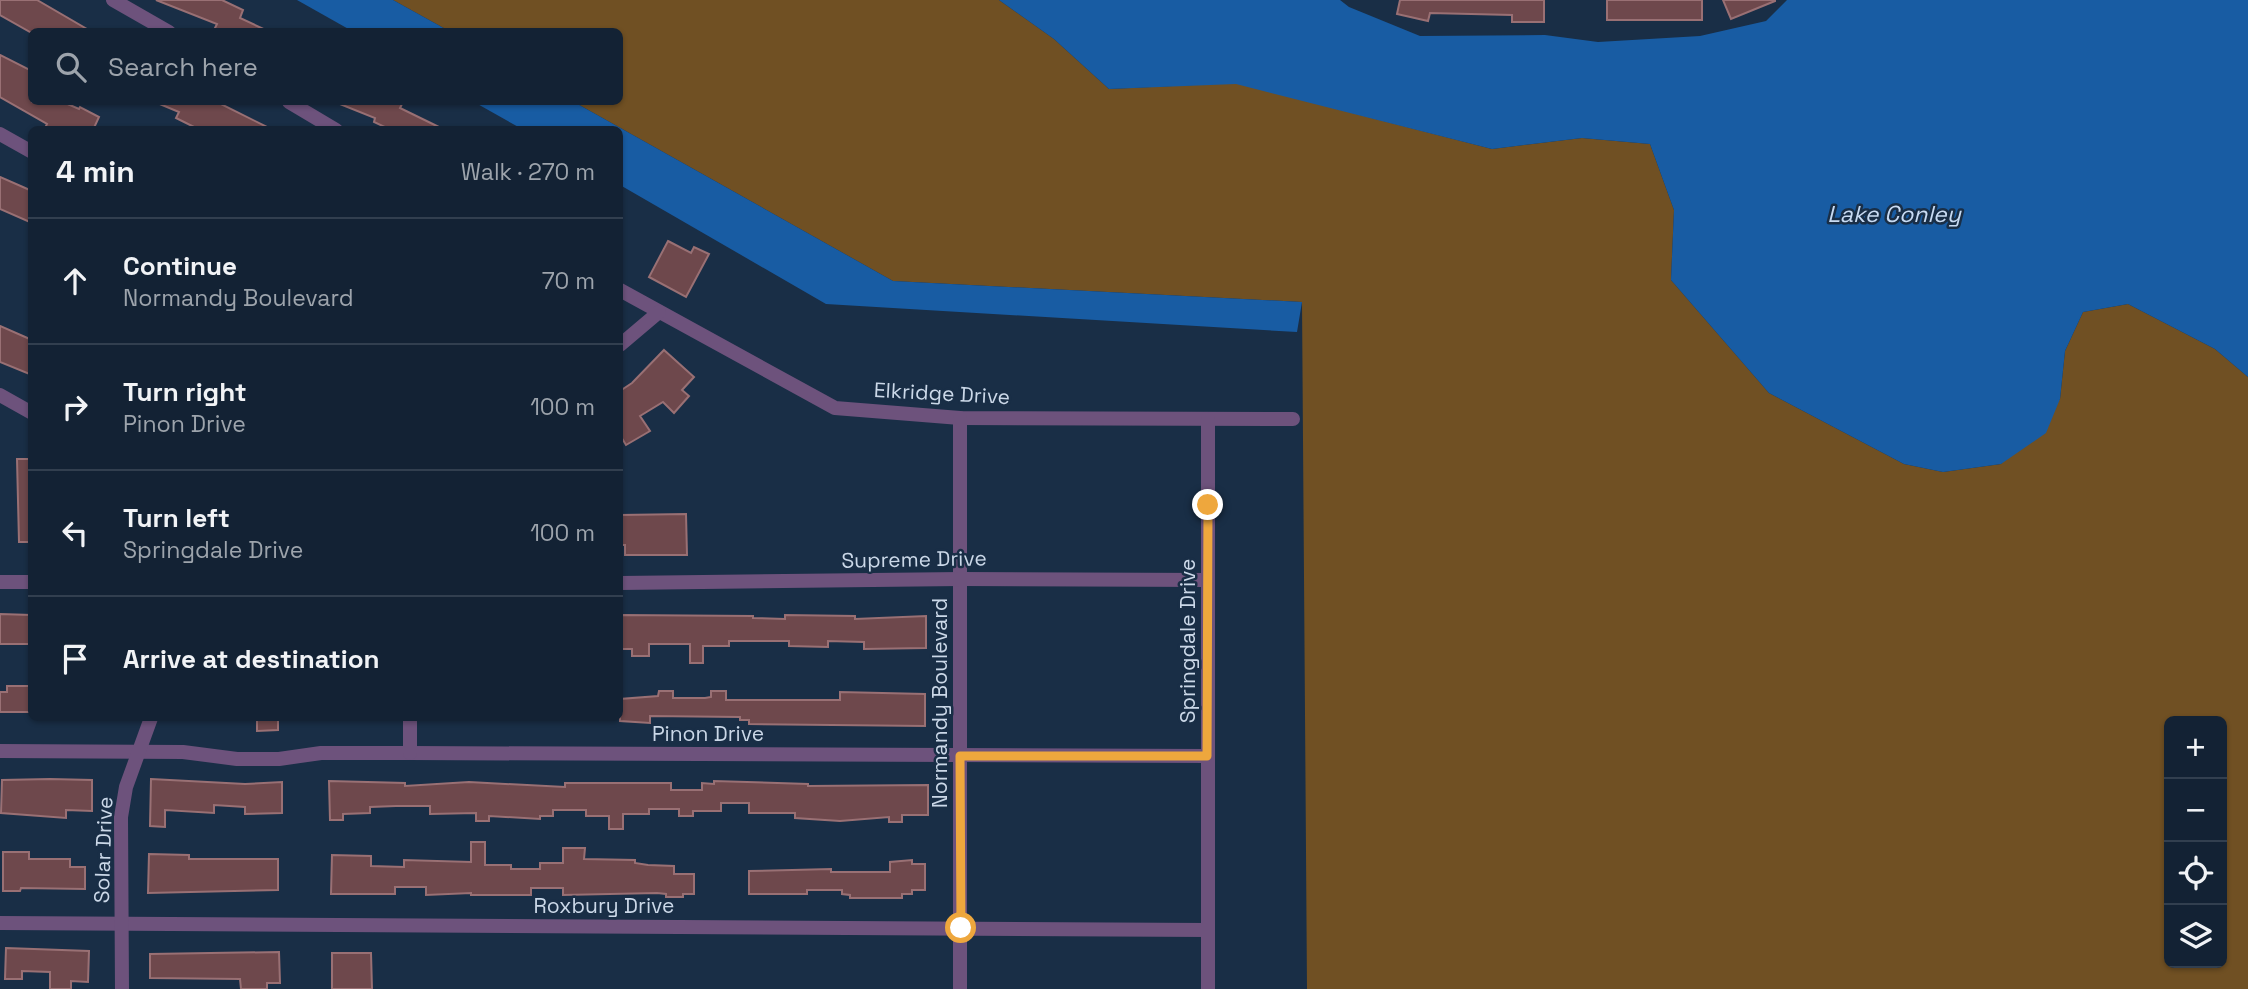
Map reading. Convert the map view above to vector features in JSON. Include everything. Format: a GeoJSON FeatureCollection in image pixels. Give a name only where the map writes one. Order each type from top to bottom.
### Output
{"type":"FeatureCollection","features":[{"type":"Feature","properties":{"kind":"street"},"geometry":{"type":"LineString","coordinates":[[113,0],[162,28]]}},
{"type":"Feature","properties":{"kind":"street"},"geometry":{"type":"LineString","coordinates":[[294,105],[329,126]]}},
{"type":"Feature","properties":{"kind":"street"},"geometry":{"type":"LineString","coordinates":[[0,134],[28,150]]}},
{"type":"Feature","properties":{"kind":"street","name":"Elkridge Drive"},"geometry":{"type":"LineString","coordinates":[[623,292],[835,408],[960,418],[1293,419]]}},
{"type":"Feature","properties":{"kind":"street"},"geometry":{"type":"LineString","coordinates":[[623,342],[659,312]]}},
{"type":"Feature","properties":{"kind":"street"},"geometry":{"type":"LineString","coordinates":[[0,395],[28,411]]}},
{"type":"Feature","properties":{"kind":"street","name":"Normandy Boulevard"},"geometry":{"type":"LineString","coordinates":[[960,418],[960,989]]}},
{"type":"Feature","properties":{"kind":"street","name":"Springdale Drive"},"geometry":{"type":"LineString","coordinates":[[1208,419],[1208,989]]}},
{"type":"Feature","properties":{"kind":"street","name":"Supreme Drive"},"geometry":{"type":"LineString","coordinates":[[623,583],[961,579],[1208,580]]}},
{"type":"Feature","properties":{"kind":"street"},"geometry":{"type":"LineString","coordinates":[[0,582],[28,582]]}},
{"type":"Feature","properties":{"kind":"street","name":"Solar Drive"},"geometry":{"type":"LineString","coordinates":[[122,989],[121,817],[126,787],[150,721]]}},
{"type":"Feature","properties":{"kind":"street"},"geometry":{"type":"LineString","coordinates":[[410,721],[410,752]]}},
{"type":"Feature","properties":{"kind":"street","name":"Pinon Drive"},"geometry":{"type":"LineString","coordinates":[[0,751],[183,752],[237,759],[279,759],[321,753],[410,752],[1207,756]]}},
{"type":"Feature","properties":{"kind":"street","name":"Roxbury Drive"},"geometry":{"type":"LineString","coordinates":[[0,923],[1208,930]]}},
{"type":"Feature","properties":{"kind":"shaded area"},"geometry":{"type":"Polygon","coordinates":[[[393,0],[999,0],[1054,39],[1109,89],[1236,83],[1492,149],[1582,138],[1650,144],[1674,210],[1671,280],[1769,393],[1904,464],[1943,472],[2001,464],[2060,399],[2065,351],[2083,312],[2128,304],[2215,349],[2248,377],[2248,989],[1307,989],[1302,302],[893,281],[623,129],[623,126],[617,126],[579,105],[623,105],[623,28],[444,28],[393,0]]]}},
{"type":"Feature","properties":{"kind":"water"},"geometry":{"type":"Polygon","coordinates":[[[297,0],[393,0],[444,28],[347,28],[297,0]]]}},
{"type":"Feature","properties":{"kind":"water","name":"Lake Conley"},"geometry":{"type":"Polygon","coordinates":[[[999,0],[1340,0],[1349,7],[1420,36],[1545,35],[1598,42],[1700,36],[1766,21],[1787,0],[2248,0],[2248,377],[2215,349],[2128,304],[2083,312],[2065,351],[2060,399],[2046,433],[2001,464],[1943,472],[1904,464],[1769,393],[1671,280],[1674,210],[1650,144],[1582,138],[1492,149],[1236,84],[1109,89],[1054,39],[999,0]]]}},
{"type":"Feature","properties":{"kind":"water"},"geometry":{"type":"Polygon","coordinates":[[[479,105],[579,105],[617,126],[517,126],[479,105]]]}},
{"type":"Feature","properties":{"kind":"water"},"geometry":{"type":"Polygon","coordinates":[[[623,129],[893,281],[1302,302],[1297,332],[826,304],[623,187],[623,129]]]}},
{"type":"Feature","properties":{"kind":"building"},"geometry":{"type":"Polygon","coordinates":[[[0,0],[37,0],[85,28],[28,28],[28,31],[0,15],[0,0]]]}},
{"type":"Feature","properties":{"kind":"building"},"geometry":{"type":"Polygon","coordinates":[[[156,0],[222,0],[243,10],[240,18],[261,28],[215,28],[217,24],[156,0]]]}},
{"type":"Feature","properties":{"kind":"building"},"geometry":{"type":"Polygon","coordinates":[[[1400,0],[1544,0],[1544,22],[1512,22],[1512,15],[1430,13],[1428,21],[1397,14],[1400,0]]]}},
{"type":"Feature","properties":{"kind":"building"},"geometry":{"type":"Polygon","coordinates":[[[1607,0],[1702,0],[1702,20],[1607,20],[1607,0]]]}},
{"type":"Feature","properties":{"kind":"building"},"geometry":{"type":"Polygon","coordinates":[[[1723,0],[1775,0],[1775,1],[1731,19],[1723,0]]]}},
{"type":"Feature","properties":{"kind":"building"},"geometry":{"type":"Polygon","coordinates":[[[0,55],[28,69],[28,105],[70,105],[99,117],[95,126],[46,126],[47,124],[0,97],[0,55]]]}},
{"type":"Feature","properties":{"kind":"building"},"geometry":{"type":"Polygon","coordinates":[[[162,105],[223,105],[265,126],[192,126],[176,118],[179,112],[162,105]]]}},
{"type":"Feature","properties":{"kind":"building"},"geometry":{"type":"Polygon","coordinates":[[[342,105],[402,105],[400,108],[437,126],[382,126],[374,122],[375,118],[342,105]]]}},
{"type":"Feature","properties":{"kind":"building"},"geometry":{"type":"Polygon","coordinates":[[[0,177],[28,189],[28,221],[0,209],[0,177]]]}},
{"type":"Feature","properties":{"kind":"building"},"geometry":{"type":"Polygon","coordinates":[[[668,241],[691,253],[694,247],[709,254],[686,297],[649,277],[668,241]]]}},
{"type":"Feature","properties":{"kind":"building"},"geometry":{"type":"Polygon","coordinates":[[[0,326],[28,338],[28,373],[0,362],[0,326]]]}},
{"type":"Feature","properties":{"kind":"building"},"geometry":{"type":"Polygon","coordinates":[[[664,350],[694,377],[682,390],[689,396],[674,413],[663,402],[640,416],[650,431],[626,445],[623,440],[623,389],[664,350]]]}},
{"type":"Feature","properties":{"kind":"building"},"geometry":{"type":"Polygon","coordinates":[[[17,459],[28,459],[28,542],[19,542],[17,459]]]}},
{"type":"Feature","properties":{"kind":"building"},"geometry":{"type":"Polygon","coordinates":[[[686,514],[687,555],[625,555],[623,515],[686,514]]]}},
{"type":"Feature","properties":{"kind":"building"},"geometry":{"type":"Polygon","coordinates":[[[0,614],[28,615],[28,644],[0,644],[0,614]]]}},
{"type":"Feature","properties":{"kind":"building"},"geometry":{"type":"Polygon","coordinates":[[[623,615],[753,616],[785,619],[785,615],[855,616],[855,619],[926,616],[926,648],[864,649],[864,642],[828,641],[828,647],[789,646],[789,641],[729,641],[729,646],[703,646],[703,663],[690,663],[690,644],[649,644],[649,656],[632,656],[632,649],[623,649],[623,615]]]}},
{"type":"Feature","properties":{"kind":"building"},"geometry":{"type":"Polygon","coordinates":[[[7,686],[28,686],[28,712],[0,712],[0,692],[7,692],[7,686]]]}},
{"type":"Feature","properties":{"kind":"building"},"geometry":{"type":"Polygon","coordinates":[[[659,691],[673,691],[673,698],[705,698],[711,697],[711,691],[726,691],[726,700],[840,700],[840,692],[925,694],[925,726],[749,724],[749,720],[740,720],[740,717],[650,716],[650,723],[620,721],[623,721],[623,699],[658,696],[659,691]]]}},
{"type":"Feature","properties":{"kind":"building"},"geometry":{"type":"Polygon","coordinates":[[[257,721],[278,721],[278,730],[257,731],[257,721]]]}},
{"type":"Feature","properties":{"kind":"building"},"geometry":{"type":"Polygon","coordinates":[[[151,779],[245,784],[282,782],[282,813],[245,814],[245,807],[214,805],[214,813],[165,810],[165,827],[150,826],[151,779]]]}},
{"type":"Feature","properties":{"kind":"building"},"geometry":{"type":"Polygon","coordinates":[[[2,780],[92,780],[92,811],[66,810],[66,818],[1,813],[2,780]]]}},
{"type":"Feature","properties":{"kind":"building"},"geometry":{"type":"Polygon","coordinates":[[[329,781],[405,783],[405,786],[469,782],[565,787],[565,783],[671,783],[671,790],[702,790],[702,783],[714,784],[714,781],[808,786],[928,785],[928,815],[902,815],[902,822],[889,822],[889,817],[840,821],[795,818],[795,813],[749,813],[749,803],[721,803],[721,811],[693,811],[693,816],[679,816],[679,809],[649,809],[649,814],[623,814],[623,829],[609,829],[609,816],[586,816],[586,810],[553,810],[553,816],[540,816],[540,819],[489,816],[489,821],[476,821],[476,813],[430,814],[430,806],[370,807],[370,813],[343,814],[343,820],[330,820],[329,781]]]}},
{"type":"Feature","properties":{"kind":"building"},"geometry":{"type":"Polygon","coordinates":[[[471,842],[485,842],[485,865],[511,865],[511,869],[540,869],[540,863],[563,863],[563,848],[585,848],[584,859],[635,860],[635,863],[648,865],[674,866],[674,874],[694,874],[694,894],[683,894],[683,897],[666,897],[666,894],[657,893],[563,895],[563,888],[531,888],[531,895],[426,895],[426,887],[395,887],[395,894],[331,894],[332,855],[371,856],[371,866],[404,867],[404,860],[471,862],[471,842]]]}},
{"type":"Feature","properties":{"kind":"building"},"geometry":{"type":"Polygon","coordinates":[[[3,852],[29,852],[29,859],[70,859],[70,867],[85,867],[85,889],[21,888],[20,891],[3,891],[3,852]]]}},
{"type":"Feature","properties":{"kind":"building"},"geometry":{"type":"Polygon","coordinates":[[[149,854],[189,855],[189,859],[278,859],[278,890],[148,893],[149,854]]]}},
{"type":"Feature","properties":{"kind":"building"},"geometry":{"type":"Polygon","coordinates":[[[912,860],[912,864],[925,864],[925,890],[912,890],[912,894],[902,894],[902,898],[850,898],[850,895],[842,894],[842,890],[807,890],[807,894],[749,894],[749,871],[831,869],[831,872],[890,872],[890,862],[912,860]]]}},
{"type":"Feature","properties":{"kind":"building"},"geometry":{"type":"Polygon","coordinates":[[[6,948],[89,951],[88,982],[71,981],[71,989],[50,989],[50,972],[22,971],[22,979],[5,979],[6,948]]]}},
{"type":"Feature","properties":{"kind":"building"},"geometry":{"type":"Polygon","coordinates":[[[279,952],[280,983],[267,983],[267,989],[241,989],[240,979],[150,978],[150,954],[279,952]]]}},
{"type":"Feature","properties":{"kind":"building"},"geometry":{"type":"Polygon","coordinates":[[[332,953],[371,953],[372,989],[332,989],[332,953]]]}},
{"type":"Feature","properties":{"kind":"route"},"geometry":{"type":"LineString","coordinates":[[961,928],[960,756],[1207,756],[1208,505]]}}]}
